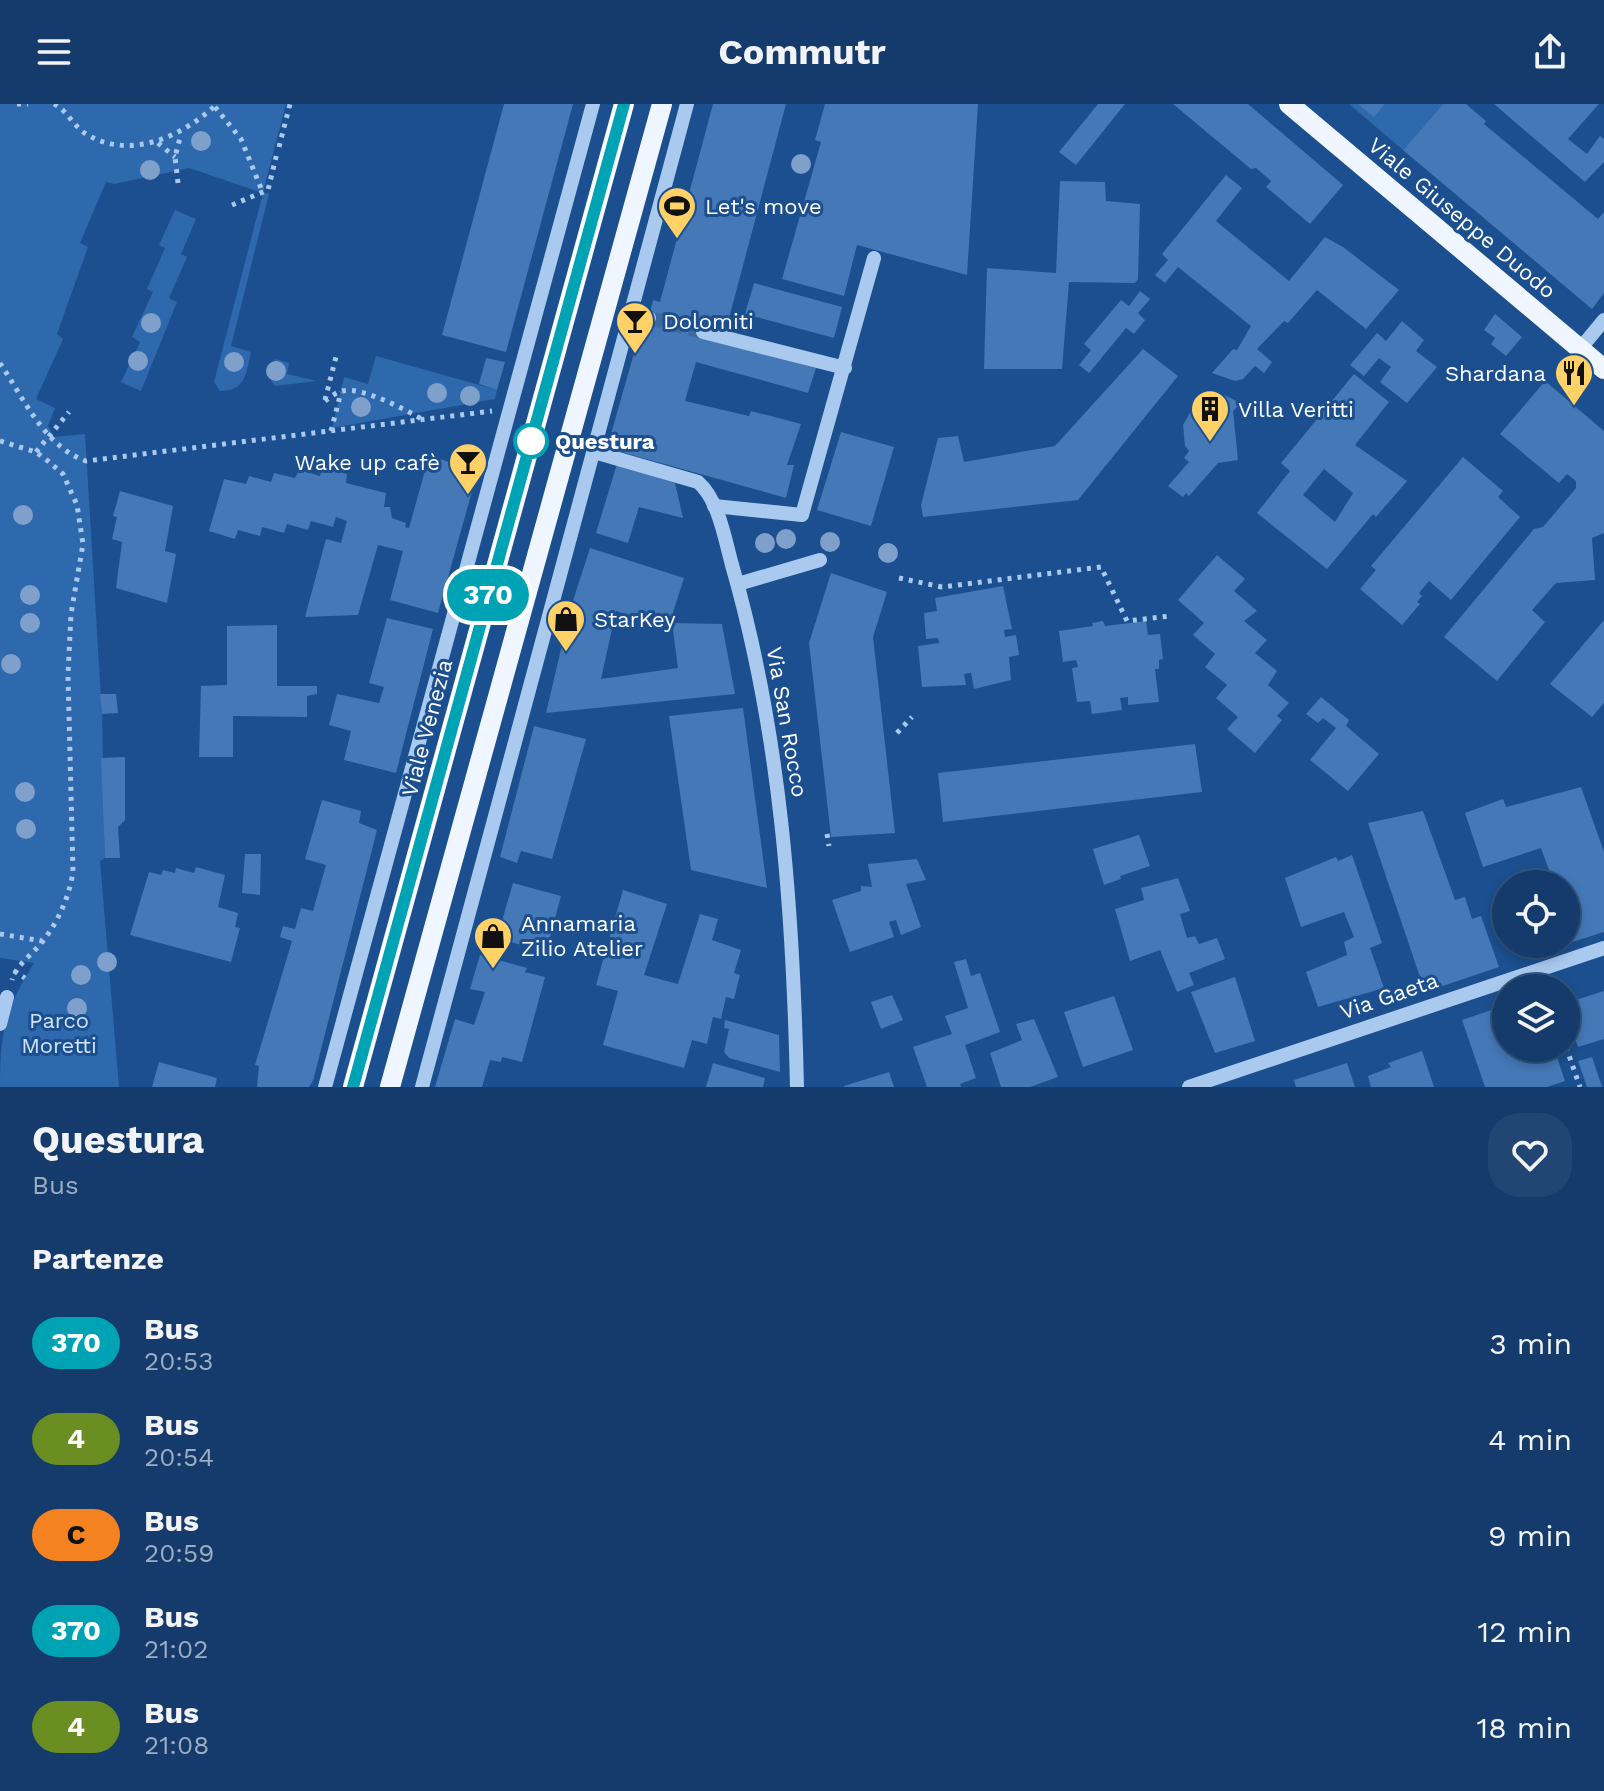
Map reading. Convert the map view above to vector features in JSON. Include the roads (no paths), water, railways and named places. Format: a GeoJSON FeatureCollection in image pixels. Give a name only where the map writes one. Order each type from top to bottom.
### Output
{"type":"FeatureCollection","features":[{"type":"Feature","properties":{"kind":"main road","name":"Viale Venezia"},"geometry":{"type":"LineString","coordinates":[[353,1087],[624,104]]}},
{"type":"Feature","properties":{"kind":"main road"},"geometry":{"type":"LineString","coordinates":[[390,1087],[662,104]]}},
{"type":"Feature","properties":{"kind":"main road","name":"Viale Giuseppe Duodo"},"geometry":{"type":"LineString","coordinates":[[1289,104],[1604,369]]}},
{"type":"Feature","properties":{"kind":"street","name":"Viale Venezia"},"geometry":{"type":"LineString","coordinates":[[325,1087],[593,104]]}},
{"type":"Feature","properties":{"kind":"street"},"geometry":{"type":"LineString","coordinates":[[422,1087],[687,104]]}},
{"type":"Feature","properties":{"kind":"street"},"geometry":{"type":"LineString","coordinates":[[714,506],[802,515],[874,258]]}},
{"type":"Feature","properties":{"kind":"street"},"geometry":{"type":"LineString","coordinates":[[631,313],[649,318]]}},
{"type":"Feature","properties":{"kind":"street"},"geometry":{"type":"LineString","coordinates":[[1580,349],[1604,320]]}},
{"type":"Feature","properties":{"kind":"street"},"geometry":{"type":"LineString","coordinates":[[703,332],[845,368]]}},
{"type":"Feature","properties":{"kind":"street","name":"Via San Rocco"},"geometry":{"type":"LineString","coordinates":[[594,452],[698,482],[714,506],[738,584],[774,765],[793,918],[797,1087]]}},
{"type":"Feature","properties":{"kind":"street"},"geometry":{"type":"LineString","coordinates":[[738,584],[820,560]]}},
{"type":"Feature","properties":{"kind":"street","name":"Via Gaeta"},"geometry":{"type":"LineString","coordinates":[[1189,1087],[1604,948]]}},
{"type":"Feature","properties":{"kind":"street"},"geometry":{"type":"LineString","coordinates":[[0,1024],[7,997]]}},
{"type":"Feature","properties":{"kind":"tunnel"},"geometry":{"type":"LineString","coordinates":[[649,318],[703,332]]}},
{"type":"Feature","properties":{"kind":"place","name":"Let's move"},"geometry":{"type":"Point","coordinates":[677,240]}},
{"type":"Feature","properties":{"kind":"place","name":"Dolomiti"},"geometry":{"type":"Point","coordinates":[635,355]}},
{"type":"Feature","properties":{"kind":"place","name":"Shardana"},"geometry":{"type":"Point","coordinates":[1574,407]}},
{"type":"Feature","properties":{"kind":"place","name":"Questura"},"geometry":{"type":"Point","coordinates":[531,441]}},
{"type":"Feature","properties":{"kind":"place","name":"Villa Veritti"},"geometry":{"type":"Point","coordinates":[1210,443]}},
{"type":"Feature","properties":{"kind":"place","name":"Wake up cafè"},"geometry":{"type":"Point","coordinates":[468,496]}},
{"type":"Feature","properties":{"kind":"place","name":"StarKey"},"geometry":{"type":"Point","coordinates":[566,653]}},
{"type":"Feature","properties":{"kind":"place","name":"Annamaria Zilio Atelier"},"geometry":{"type":"Point","coordinates":[493,970]}},
{"type":"Feature","properties":{"kind":"park label","name":"Parco Moretti"},"geometry":{"type":"Point","coordinates":[59,1032]}}]}
